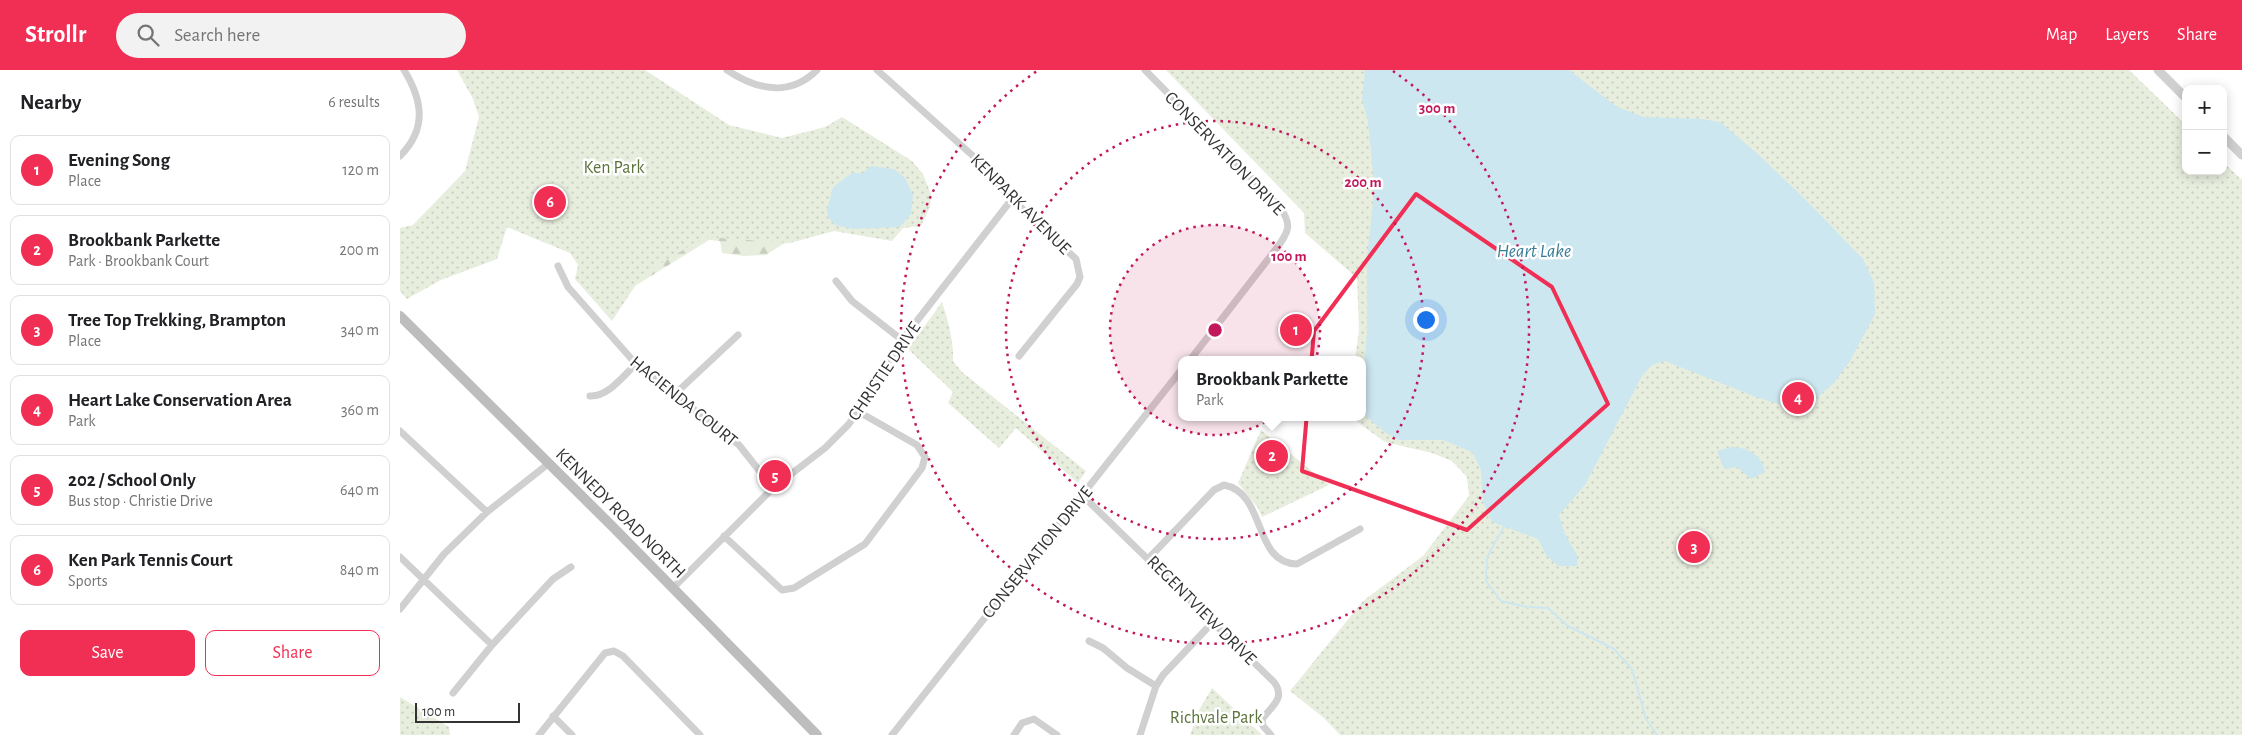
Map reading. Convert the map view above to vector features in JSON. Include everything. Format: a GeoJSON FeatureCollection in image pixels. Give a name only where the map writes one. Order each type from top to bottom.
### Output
{"type":"FeatureCollection","features":[{"type":"Feature","properties":{"kind":"main road","name":"KENNEDY ROAD NORTH"},"geometry":{"type":"LineString","coordinates":[[400,316],[817,735]]}},
{"type":"Feature","properties":{"kind":"street"},"geometry":{"type":"LineString","coordinates":[[400,156],[410,145],[417,133],[419,121],[419,109],[414,89],[404,70]]}},
{"type":"Feature","properties":{"kind":"street"},"geometry":{"type":"LineString","coordinates":[[728,70],[740,79],[761,88],[778,89],[794,86],[818,70]]}},
{"type":"Feature","properties":{"kind":"street","name":"KENPARK AVENUE"},"geometry":{"type":"LineString","coordinates":[[877,70],[972,154],[1012,199],[1076,259],[1080,277],[1077,284],[1019,356]]}},
{"type":"Feature","properties":{"kind":"street","name":"CONSERVATION DRIVE"},"geometry":{"type":"LineString","coordinates":[[1145,70],[1280,206],[1289,223],[1287,234],[1193,356]]}},
{"type":"Feature","properties":{"kind":"street"},"geometry":{"type":"LineString","coordinates":[[2158,70],[2182,94]]}},
{"type":"Feature","properties":{"kind":"street"},"geometry":{"type":"LineString","coordinates":[[2227,140],[2242,155]]}},
{"type":"Feature","properties":{"kind":"street","name":"CHRISTIE DRIVE"},"geometry":{"type":"LineString","coordinates":[[672,588],[773,488],[825,448],[859,412],[902,340],[1012,199]]}},
{"type":"Feature","properties":{"kind":"street","name":"HACIENDA COURT"},"geometry":{"type":"LineString","coordinates":[[558,266],[568,287],[636,364],[739,444],[773,488]]}},
{"type":"Feature","properties":{"kind":"street"},"geometry":{"type":"LineString","coordinates":[[836,282],[852,301],[902,340]]}},
{"type":"Feature","properties":{"kind":"street"},"geometry":{"type":"LineString","coordinates":[[675,394],[738,334]]}},
{"type":"Feature","properties":{"kind":"street"},"geometry":{"type":"LineString","coordinates":[[590,396],[597,396],[605,392],[636,364]]}},
{"type":"Feature","properties":{"kind":"street","name":"CONSERVATION DRIVE"},"geometry":{"type":"LineString","coordinates":[[892,735],[1001,595],[1083,496],[1178,375]]}},
{"type":"Feature","properties":{"kind":"street"},"geometry":{"type":"LineString","coordinates":[[724,536],[782,590],[794,588],[865,544],[922,468],[924,457],[917,445],[859,412]]}},
{"type":"Feature","properties":{"kind":"street"},"geometry":{"type":"LineString","coordinates":[[400,431],[487,512]]}},
{"type":"Feature","properties":{"kind":"street"},"geometry":{"type":"LineString","coordinates":[[400,610],[444,554],[487,512],[548,464]]}},
{"type":"Feature","properties":{"kind":"street"},"geometry":{"type":"LineString","coordinates":[[1149,558],[1214,490],[1224,485],[1236,490],[1242,496],[1258,518],[1267,544],[1273,553],[1287,562],[1297,564],[1360,529]]}},
{"type":"Feature","properties":{"kind":"street","name":"REGENTVIEW DRIVE"},"geometry":{"type":"LineString","coordinates":[[1083,496],[1149,558],[1280,689],[1276,702],[1262,719],[1263,726],[1271,735]]}},
{"type":"Feature","properties":{"kind":"street"},"geometry":{"type":"LineString","coordinates":[[400,557],[492,645]]}},
{"type":"Feature","properties":{"kind":"street"},"geometry":{"type":"LineString","coordinates":[[453,693],[492,645],[553,579],[571,567]]}},
{"type":"Feature","properties":{"kind":"street"},"geometry":{"type":"LineString","coordinates":[[1140,735],[1156,686],[1163,675],[1213,622]]}},
{"type":"Feature","properties":{"kind":"street"},"geometry":{"type":"LineString","coordinates":[[1090,641],[1103,648],[1127,668],[1156,686]]}},
{"type":"Feature","properties":{"kind":"street"},"geometry":{"type":"LineString","coordinates":[[539,735],[605,653],[614,651],[623,656],[700,735]]}},
{"type":"Feature","properties":{"kind":"street"},"geometry":{"type":"LineString","coordinates":[[553,716],[572,735]]}},
{"type":"Feature","properties":{"kind":"street"},"geometry":{"type":"LineString","coordinates":[[1014,735],[1022,723],[1034,719],[1057,735]]}},
{"type":"Feature","properties":{"kind":"highlighted area"},"geometry":{"type":"Polygon","coordinates":[[[1416,194],[1552,287],[1608,404],[1467,530],[1302,471],[1314,331],[1416,194]]]}},
{"type":"Feature","properties":{"kind":"green space","name":"Ken Park"},"geometry":{"type":"Polygon","coordinates":[[[457,70],[645,70],[729,125],[782,138],[825,127],[842,117],[912,161],[923,174],[931,194],[930,207],[921,226],[903,228],[892,241],[834,231],[790,243],[705,237],[643,274],[612,321],[575,279],[578,265],[570,253],[507,227],[497,259],[441,280],[407,299],[400,291],[400,228],[413,225],[465,171],[479,117],[473,99],[457,70]]]}},
{"type":"Feature","properties":{"kind":"green space"},"geometry":{"type":"Polygon","coordinates":[[[1166,70],[2129,70],[2182,121],[2182,175],[2227,175],[2227,166],[2242,180],[2242,735],[1340,735],[1324,718],[1290,691],[1363,601],[1423,556],[1469,496],[1467,477],[1452,461],[1432,453],[1385,442],[1356,421],[1366,421],[1366,356],[1356,356],[1359,330],[1357,278],[1305,233],[1304,213],[1166,70]]]}},
{"type":"Feature","properties":{"kind":"green space"},"geometry":{"type":"Polygon","coordinates":[[[542,179],[572,191],[558,224],[528,212],[542,179]]]}},
{"type":"Feature","properties":{"kind":"green space"},"geometry":{"type":"Polygon","coordinates":[[[803,231],[800,240],[783,244],[766,255],[744,256],[722,253],[720,241],[709,240],[635,286],[665,237],[803,231]]]}},
{"type":"Feature","properties":{"kind":"green space"},"geometry":{"type":"Polygon","coordinates":[[[942,302],[952,339],[953,361],[962,372],[1086,471],[1078,483],[1016,428],[999,448],[948,403],[953,392],[908,349],[942,302]]]}},
{"type":"Feature","properties":{"kind":"green space"},"geometry":{"type":"Polygon","coordinates":[[[1261,430],[1329,485],[1262,517],[1258,508],[1238,483],[1261,430]]]}},
{"type":"Feature","properties":{"kind":"green space","name":"Richvale Park"},"geometry":{"type":"Polygon","coordinates":[[[1212,688],[1262,735],[1190,735],[1199,710],[1212,688]]]}},
{"type":"Feature","properties":{"kind":"green space"},"geometry":{"type":"Polygon","coordinates":[[[400,697],[449,727],[450,735],[400,735],[400,697]]]}},
{"type":"Feature","properties":{"kind":"water","name":"Heart Lake"},"geometry":{"type":"Polygon","coordinates":[[[1365,70],[1569,70],[1617,107],[1644,117],[1702,119],[1720,122],[1759,155],[1863,259],[1874,282],[1875,314],[1850,361],[1834,383],[1812,402],[1782,405],[1756,397],[1665,361],[1652,365],[1642,376],[1585,485],[1559,515],[1565,534],[1577,555],[1577,566],[1558,566],[1546,555],[1538,539],[1492,522],[1483,502],[1481,470],[1472,452],[1443,440],[1399,440],[1386,433],[1366,417],[1367,257],[1373,202],[1373,173],[1368,122],[1362,99],[1365,70]]]}},
{"type":"Feature","properties":{"kind":"water"},"geometry":{"type":"Polygon","coordinates":[[[871,166],[894,169],[905,178],[913,195],[911,214],[900,227],[854,229],[835,225],[828,217],[827,210],[833,187],[852,173],[863,173],[871,166]]]}},
{"type":"Feature","properties":{"kind":"water"},"geometry":{"type":"Polygon","coordinates":[[[1731,447],[1748,450],[1753,453],[1761,461],[1765,472],[1751,479],[1737,467],[1724,469],[1717,451],[1731,447]]]}},
{"type":"Feature","properties":{"kind":"waterway"},"geometry":{"type":"LineString","coordinates":[[1505,525],[1487,557],[1486,581],[1501,601],[1527,607],[1548,608],[1568,626],[1614,649],[1632,669],[1646,719],[1657,735]]}},
{"type":"Feature","properties":{"kind":"place","name":"Ken Park Tennis Court"},"geometry":{"type":"Point","coordinates":[550,202]}},
{"type":"Feature","properties":{"kind":"place","name":"Evening Song"},"geometry":{"type":"Point","coordinates":[1296,330]}},
{"type":"Feature","properties":{"kind":"place","name":"Heart Lake Conservation Area"},"geometry":{"type":"Point","coordinates":[1798,398]}},
{"type":"Feature","properties":{"kind":"place","name":"Brookbank Parkette"},"geometry":{"type":"Point","coordinates":[1272,456]}},
{"type":"Feature","properties":{"kind":"place","name":"202 / School Only"},"geometry":{"type":"Point","coordinates":[775,476]}},
{"type":"Feature","properties":{"kind":"place","name":"Tree Top Trekking, Brampton"},"geometry":{"type":"Point","coordinates":[1694,547]}}]}
